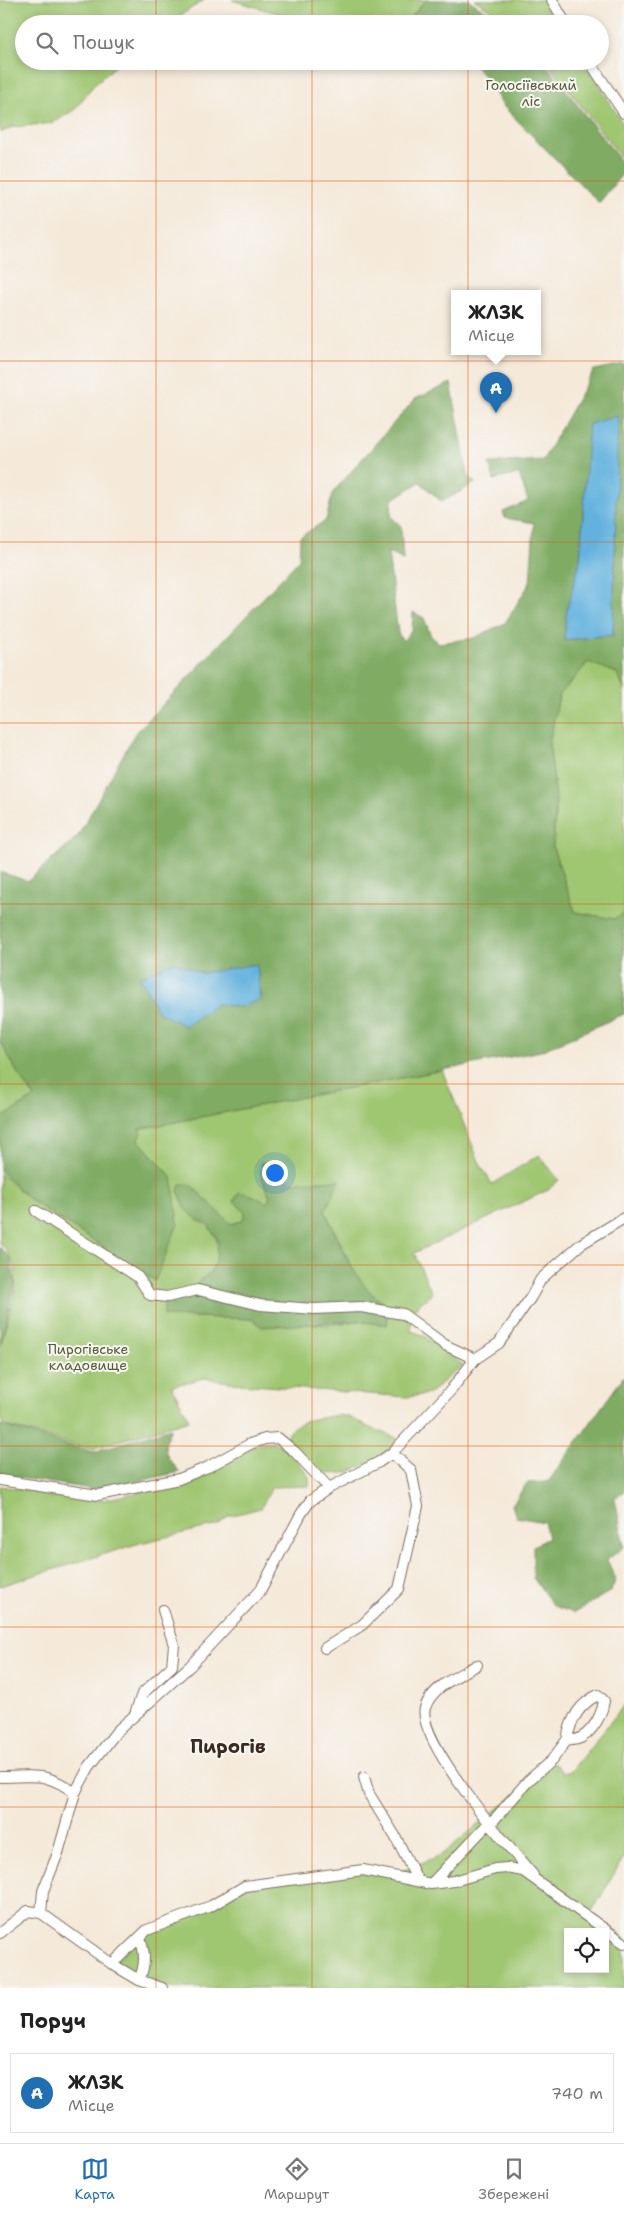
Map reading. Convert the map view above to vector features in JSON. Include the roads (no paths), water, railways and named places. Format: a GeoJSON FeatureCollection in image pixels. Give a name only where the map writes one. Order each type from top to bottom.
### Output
{"type":"FeatureCollection","features":[{"type":"Feature","properties":{"kind":"street"},"geometry":{"type":"LineString","coordinates":[[552,0],[561,15]]}},
{"type":"Feature","properties":{"kind":"street"},"geometry":{"type":"LineString","coordinates":[[595,70],[624,113]]}},
{"type":"Feature","properties":{"kind":"street"},"geometry":{"type":"LineString","coordinates":[[36,1211],[138,1277],[150,1295],[167,1297],[198,1290],[260,1306],[314,1310],[361,1307],[403,1314],[445,1345],[475,1359]]}},
{"type":"Feature","properties":{"kind":"street"},"geometry":{"type":"LineString","coordinates":[[42,1913],[43,1891],[58,1854],[75,1794],[90,1767],[117,1731],[136,1712],[190,1666],[260,1591],[300,1514],[310,1502],[329,1488],[379,1462],[392,1453],[451,1390],[475,1359],[499,1343],[531,1297],[541,1279],[581,1244],[624,1218]]}},
{"type":"Feature","properties":{"kind":"street"},"geometry":{"type":"LineString","coordinates":[[0,1480],[98,1495],[178,1479],[208,1467],[250,1444],[265,1439],[278,1438],[284,1441],[329,1488]]}},
{"type":"Feature","properties":{"kind":"street"},"geometry":{"type":"LineString","coordinates":[[325,1648],[362,1625],[399,1589],[418,1506],[412,1470],[392,1453]]}},
{"type":"Feature","properties":{"kind":"street"},"geometry":{"type":"LineString","coordinates":[[136,1712],[142,1694],[172,1666],[174,1645],[163,1610]]}},
{"type":"Feature","properties":{"kind":"street"},"geometry":{"type":"LineString","coordinates":[[477,1664],[433,1693],[424,1708],[426,1724],[434,1743],[488,1824],[538,1880]]}},
{"type":"Feature","properties":{"kind":"street"},"geometry":{"type":"LineString","coordinates":[[431,1884],[493,1821],[528,1781],[552,1760],[567,1740],[569,1725],[587,1700],[598,1695],[604,1701],[602,1714],[583,1738],[576,1741],[567,1740]]}},
{"type":"Feature","properties":{"kind":"street"},"geometry":{"type":"LineString","coordinates":[[0,1777],[46,1776],[61,1783],[75,1794]]}},
{"type":"Feature","properties":{"kind":"street"},"geometry":{"type":"LineString","coordinates":[[364,1777],[369,1794],[418,1881]]}},
{"type":"Feature","properties":{"kind":"street"},"geometry":{"type":"LineString","coordinates":[[112,1964],[148,1930],[212,1906],[245,1886],[363,1870],[431,1884],[454,1881],[495,1869],[507,1868],[523,1871],[624,1943]]}},
{"type":"Feature","properties":{"kind":"street"},"geometry":{"type":"LineString","coordinates":[[0,1933],[28,1911],[42,1913],[112,1964],[139,1980],[162,1988]]}},
{"type":"Feature","properties":{"kind":"street"},"geometry":{"type":"LineString","coordinates":[[139,1980],[144,1967],[144,1952],[140,1937]]}},
{"type":"Feature","properties":{"kind":"water"},"geometry":{"type":"Polygon","coordinates":[[[618,416],[613,635],[564,640],[567,609],[580,560],[589,424],[618,416]]]}},
{"type":"Feature","properties":{"kind":"water"},"geometry":{"type":"Polygon","coordinates":[[[174,962],[202,973],[257,964],[260,1000],[240,1007],[217,1004],[185,1026],[158,1012],[140,977],[174,962]]]}},
{"type":"Feature","properties":{"kind":"place","name":"ЖЛЗК"},"geometry":{"type":"Point","coordinates":[496,413]}},
{"type":"Feature","properties":{"kind":"district","name":"Пирогів"},"geometry":{"type":"Point","coordinates":[228,1746]}},
{"type":"Feature","properties":{"kind":"park label","name":"Голосіївський ліс"},"geometry":{"type":"Point","coordinates":[531,94]}},
{"type":"Feature","properties":{"kind":"park label","name":"Пирогівське кладовище"},"geometry":{"type":"Point","coordinates":[88,1358]}}]}
